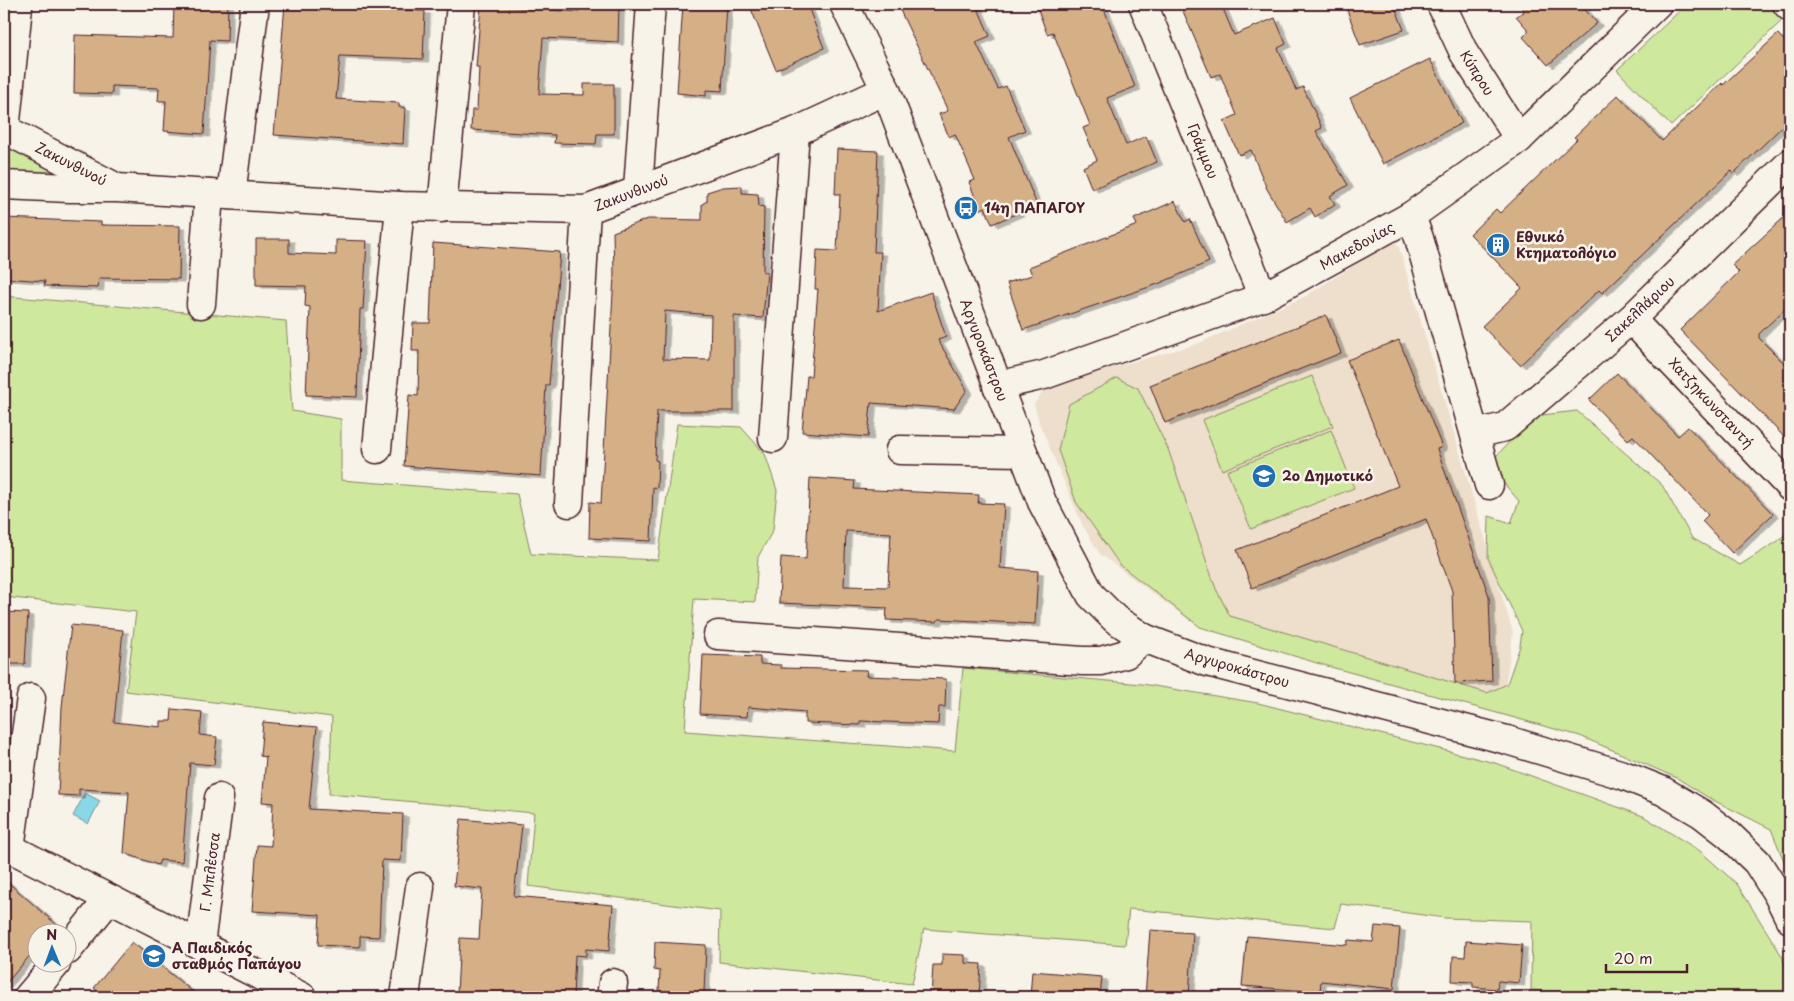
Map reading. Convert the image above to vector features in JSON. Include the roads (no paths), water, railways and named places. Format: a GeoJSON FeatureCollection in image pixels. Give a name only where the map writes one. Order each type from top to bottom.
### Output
{"type":"FeatureCollection","features":[{"type":"Feature","properties":{"kind":"street"},"geometry":{"type":"LineString","coordinates":[[202,304],[254,4]]}},
{"type":"Feature","properties":{"kind":"street"},"geometry":{"type":"LineString","coordinates":[[442,208],[461,4]]}},
{"type":"Feature","properties":{"kind":"street"},"geometry":{"type":"LineString","coordinates":[[638,189],[651,4]]}},
{"type":"Feature","properties":{"kind":"street","name":"Αργυροκάστρου"},"geometry":{"type":"LineString","coordinates":[[844,4],[886,90],[1042,502],[1091,596],[1115,619],[1144,638],[1207,662],[1507,740],[1623,775],[1663,791],[1702,814],[1757,862],[1778,895],[1790,919]]}},
{"type":"Feature","properties":{"kind":"street","name":"Γράμμου"},"geometry":{"type":"LineString","coordinates":[[1143,4],[1263,297]]}},
{"type":"Feature","properties":{"kind":"street","name":"Κύπρου"},"geometry":{"type":"LineString","coordinates":[[1441,4],[1464,53],[1519,139]]}},
{"type":"Feature","properties":{"kind":"street","name":"Μακεδονίας"},"geometry":{"type":"LineString","coordinates":[[997,386],[1044,375],[1263,297],[1410,216],[1519,139],[1656,4]]}},
{"type":"Feature","properties":{"kind":"street"},"geometry":{"type":"LineString","coordinates":[[1787,4],[1790,7]]}},
{"type":"Feature","properties":{"kind":"street"},"geometry":{"type":"LineString","coordinates":[[5,130],[15,9]]}},
{"type":"Feature","properties":{"kind":"street","name":"Ζακυνθινού"},"geometry":{"type":"LineString","coordinates":[[5,130],[117,188],[442,208],[586,210],[795,132],[886,90]]}},
{"type":"Feature","properties":{"kind":"street"},"geometry":{"type":"LineString","coordinates":[[773,438],[795,132]]}},
{"type":"Feature","properties":{"kind":"street","name":"Σακελλάριου"},"geometry":{"type":"LineString","coordinates":[[1475,434],[1505,427],[1631,319],[1790,163]]}},
{"type":"Feature","properties":{"kind":"street"},"geometry":{"type":"LineString","coordinates":[[4,185],[117,188]]}},
{"type":"Feature","properties":{"kind":"street"},"geometry":{"type":"LineString","coordinates":[[377,449],[400,206]]}},
{"type":"Feature","properties":{"kind":"street"},"geometry":{"type":"LineString","coordinates":[[568,503],[586,210]]}},
{"type":"Feature","properties":{"kind":"street"},"geometry":{"type":"LineString","coordinates":[[1410,216],[1419,238],[1489,485]]}},
{"type":"Feature","properties":{"kind":"street","name":"Χατζηκωνσταντή"},"geometry":{"type":"LineString","coordinates":[[1631,319],[1790,488]]}},
{"type":"Feature","properties":{"kind":"street"},"geometry":{"type":"LineString","coordinates":[[900,450],[1023,452]]}},
{"type":"Feature","properties":{"kind":"street"},"geometry":{"type":"LineString","coordinates":[[718,635],[1083,661],[1101,661],[1126,654],[1144,638]]}},
{"type":"Feature","properties":{"kind":"street"},"geometry":{"type":"LineString","coordinates":[[31,698],[7,846],[302,997]]}},
{"type":"Feature","properties":{"kind":"street","name":"Γ. Μπλέσσα"},"geometry":{"type":"LineString","coordinates":[[200,945],[219,798]]}},
{"type":"Feature","properties":{"kind":"street"},"geometry":{"type":"LineString","coordinates":[[405,997],[420,887]]}},
{"type":"Feature","properties":{"kind":"street"},"geometry":{"type":"LineString","coordinates":[[78,938],[109,899]]}},
{"type":"Feature","properties":{"kind":"street"},"geometry":{"type":"LineString","coordinates":[[28,997],[48,974]]}},
{"type":"Feature","properties":{"kind":"water"},"geometry":{"type":"Polygon","coordinates":[[[85,793],[100,801],[88,824],[73,816],[85,793]]]}},
{"type":"Feature","properties":{"kind":"place","name":"14η ΠΑΠΑΓΟΥ"},"geometry":{"type":"Point","coordinates":[966,208]}},
{"type":"Feature","properties":{"kind":"place","name":"Εθνικό Κτηματολόγιο"},"geometry":{"type":"Point","coordinates":[1498,245]}},
{"type":"Feature","properties":{"kind":"place","name":"2ο Δημοτικό"},"geometry":{"type":"Point","coordinates":[1264,476]}},
{"type":"Feature","properties":{"kind":"place","name":"Α Παιδικός σταθμός Παπάγου"},"geometry":{"type":"Point","coordinates":[154,956]}}]}
